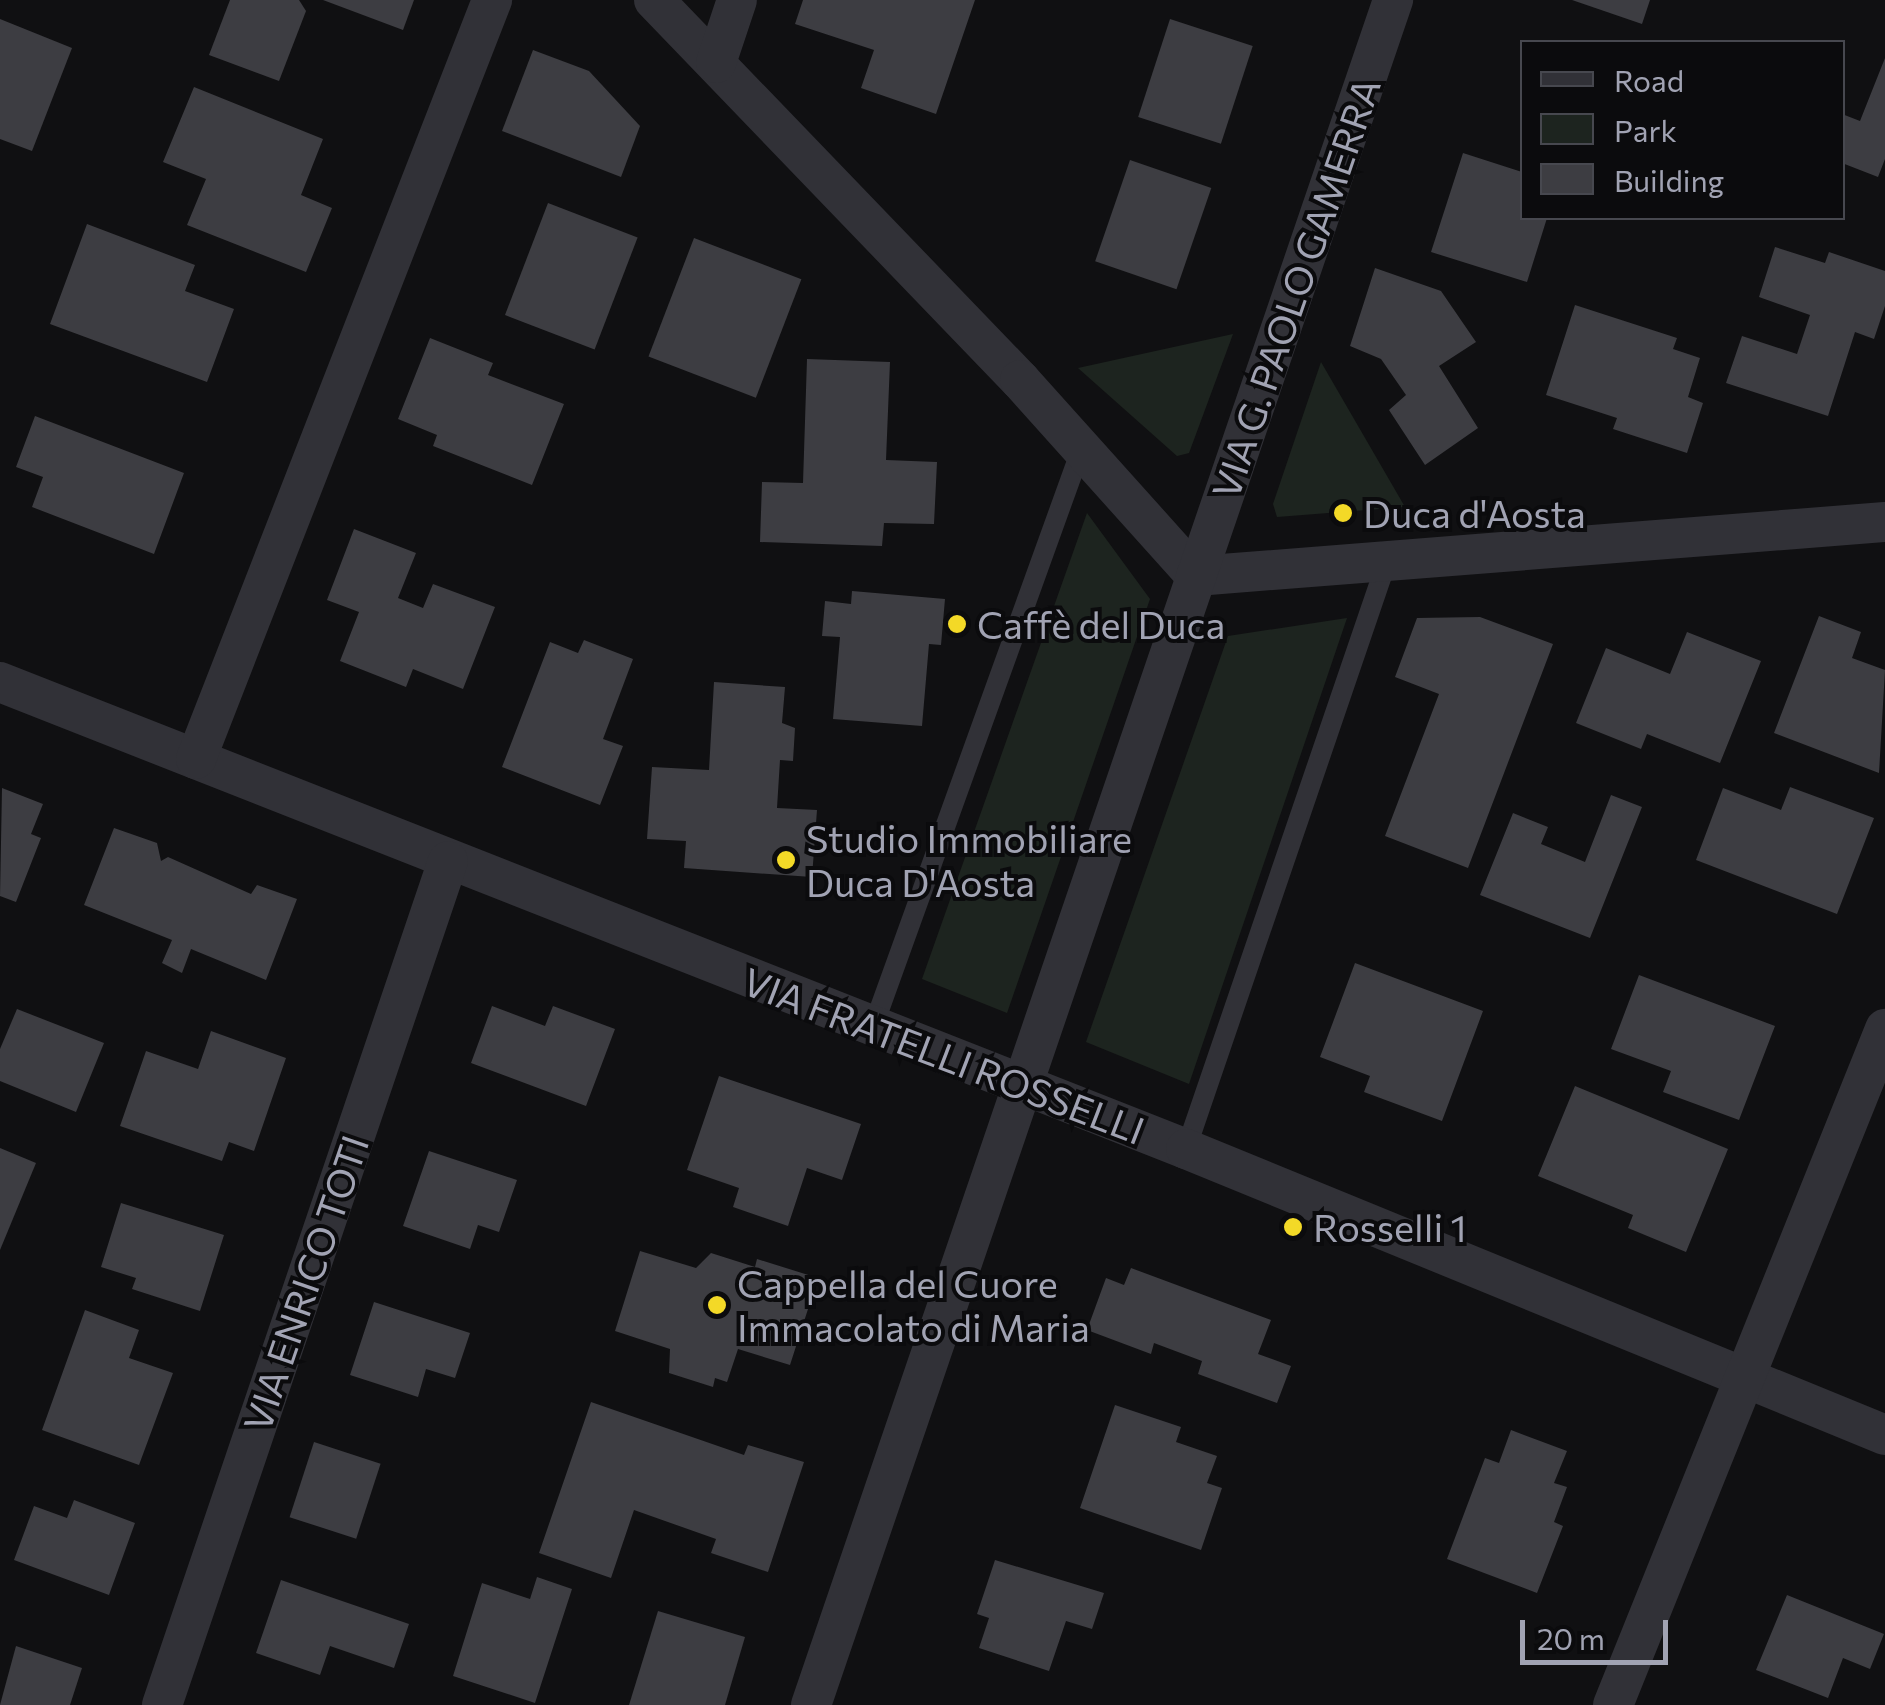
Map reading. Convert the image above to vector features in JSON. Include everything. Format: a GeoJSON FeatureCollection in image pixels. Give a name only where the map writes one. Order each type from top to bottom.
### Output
{"type":"FeatureCollection","features":[{"type":"Feature","properties":{"kind":"street"},"geometry":{"type":"LineString","coordinates":[[196,759],[492,0]]}},
{"type":"Feature","properties":{"kind":"street"},"geometry":{"type":"LineString","coordinates":[[654,0],[1082,447],[1196,576],[1885,522]]}},
{"type":"Feature","properties":{"kind":"street"},"geometry":{"type":"LineString","coordinates":[[716,63],[737,0]]}},
{"type":"Feature","properties":{"kind":"street","name":"VIA G. PAOLO GAMERRA"},"geometry":{"type":"LineString","coordinates":[[812,1705],[1393,0]]}},
{"type":"Feature","properties":{"kind":"street","name":"VIA FRATELLI ROSSELLI"},"geometry":{"type":"LineString","coordinates":[[0,682],[1186,1150],[1885,1435]]}},
{"type":"Feature","properties":{"kind":"street","name":"VIA ENRICO TOTI"},"geometry":{"type":"LineString","coordinates":[[162,1705],[448,861]]}},
{"type":"Feature","properties":{"kind":"street"},"geometry":{"type":"LineString","coordinates":[[1613,1705],[1740,1378],[1885,1029]]}},
{"type":"Feature","properties":{"kind":"lane"},"geometry":{"type":"LineString","coordinates":[[873,1027],[1082,447]]}},
{"type":"Feature","properties":{"kind":"lane"},"geometry":{"type":"LineString","coordinates":[[1186,1150],[1388,561]]}},
{"type":"Feature","properties":{"kind":"green space"},"geometry":{"type":"Polygon","coordinates":[[[1233,334],[1189,453],[1177,456],[1078,368],[1233,334]]]}},
{"type":"Feature","properties":{"kind":"green space"},"geometry":{"type":"Polygon","coordinates":[[[1321,362],[1405,507],[1277,517],[1273,504],[1321,362]]]}},
{"type":"Feature","properties":{"kind":"green space"},"geometry":{"type":"Polygon","coordinates":[[[1087,513],[1150,599],[1007,1013],[922,979],[1087,513]]]}},
{"type":"Feature","properties":{"kind":"green space"},"geometry":{"type":"Polygon","coordinates":[[[1347,618],[1189,1084],[1086,1042],[1228,636],[1347,618]]]}},
{"type":"Feature","properties":{"kind":"building"},"geometry":{"type":"Polygon","coordinates":[[[230,0],[299,0],[306,11],[279,81],[209,55],[230,0]]]}},
{"type":"Feature","properties":{"kind":"building"},"geometry":{"type":"Polygon","coordinates":[[[323,0],[414,0],[403,30],[323,0]]]}},
{"type":"Feature","properties":{"kind":"building"},"geometry":{"type":"Polygon","coordinates":[[[803,0],[975,0],[936,114],[861,88],[874,50],[795,24],[803,0]]]}},
{"type":"Feature","properties":{"kind":"building"},"geometry":{"type":"Polygon","coordinates":[[[1572,0],[1650,0],[1642,24],[1572,0]]]}},
{"type":"Feature","properties":{"kind":"building"},"geometry":{"type":"Polygon","coordinates":[[[0,19],[72,48],[32,151],[0,139],[0,19]]]}},
{"type":"Feature","properties":{"kind":"building"},"geometry":{"type":"Polygon","coordinates":[[[1170,19],[1253,46],[1221,144],[1138,117],[1170,19]]]}},
{"type":"Feature","properties":{"kind":"building"},"geometry":{"type":"Polygon","coordinates":[[[533,50],[589,71],[640,126],[621,177],[502,131],[533,50]]]}},
{"type":"Feature","properties":{"kind":"building"},"geometry":{"type":"Polygon","coordinates":[[[1885,58],[1885,159],[1878,177],[1845,164],[1845,115],[1860,121],[1885,58]]]}},
{"type":"Feature","properties":{"kind":"building"},"geometry":{"type":"Polygon","coordinates":[[[194,87],[323,139],[301,195],[332,208],[306,272],[187,225],[206,179],[163,162],[194,87]]]}},
{"type":"Feature","properties":{"kind":"building"},"geometry":{"type":"Polygon","coordinates":[[[1463,153],[1520,171],[1520,220],[1546,220],[1527,282],[1431,252],[1463,153]]]}},
{"type":"Feature","properties":{"kind":"building"},"geometry":{"type":"Polygon","coordinates":[[[1130,160],[1211,188],[1176,289],[1095,261],[1130,160]]]}},
{"type":"Feature","properties":{"kind":"building"},"geometry":{"type":"Polygon","coordinates":[[[548,203],[638,237],[595,349],[505,315],[548,203]]]}},
{"type":"Feature","properties":{"kind":"building"},"geometry":{"type":"Polygon","coordinates":[[[87,224],[195,265],[185,291],[234,309],[207,382],[50,324],[87,224]]]}},
{"type":"Feature","properties":{"kind":"building"},"geometry":{"type":"Polygon","coordinates":[[[694,238],[801,279],[756,398],[648,357],[694,238]]]}},
{"type":"Feature","properties":{"kind":"building"},"geometry":{"type":"Polygon","coordinates":[[[1775,247],[1825,263],[1829,252],[1885,271],[1885,306],[1874,339],[1855,332],[1828,416],[1726,383],[1742,336],[1797,354],[1810,315],[1759,297],[1775,247]]]}},
{"type":"Feature","properties":{"kind":"building"},"geometry":{"type":"Polygon","coordinates":[[[1375,268],[1441,291],[1476,342],[1439,366],[1478,428],[1425,465],[1389,410],[1406,395],[1381,359],[1350,346],[1375,268]]]}},
{"type":"Feature","properties":{"kind":"building"},"geometry":{"type":"Polygon","coordinates":[[[1575,305],[1677,338],[1673,349],[1700,358],[1688,397],[1703,403],[1687,453],[1613,429],[1617,418],[1546,395],[1575,305]]]}},
{"type":"Feature","properties":{"kind":"building"},"geometry":{"type":"Polygon","coordinates":[[[430,338],[493,363],[488,375],[564,404],[532,485],[433,446],[437,435],[398,419],[430,338]]]}},
{"type":"Feature","properties":{"kind":"building"},"geometry":{"type":"Polygon","coordinates":[[[807,359],[890,362],[886,460],[937,462],[934,524],[884,523],[882,546],[760,542],[762,482],[803,483],[807,359]]]}},
{"type":"Feature","properties":{"kind":"building"},"geometry":{"type":"Polygon","coordinates":[[[35,416],[184,473],[154,554],[32,507],[43,477],[16,467],[35,416]]]}},
{"type":"Feature","properties":{"kind":"building"},"geometry":{"type":"Polygon","coordinates":[[[354,529],[416,553],[398,598],[423,608],[433,584],[495,607],[463,689],[413,669],[406,687],[340,661],[359,612],[327,600],[354,529]]]}},
{"type":"Feature","properties":{"kind":"building"},"geometry":{"type":"Polygon","coordinates":[[[852,591],[945,599],[941,645],[929,644],[922,726],[833,719],[840,637],[822,636],[825,601],[851,604],[852,591]]]}},
{"type":"Feature","properties":{"kind":"building"},"geometry":{"type":"Polygon","coordinates":[[[1819,616],[1861,632],[1852,658],[1885,670],[1879,773],[1774,733],[1819,616]]]}},
{"type":"Feature","properties":{"kind":"building"},"geometry":{"type":"Polygon","coordinates":[[[1480,617],[1553,644],[1468,868],[1385,836],[1439,694],[1395,677],[1417,618],[1480,617]]]}},
{"type":"Feature","properties":{"kind":"building"},"geometry":{"type":"Polygon","coordinates":[[[1687,632],[1761,661],[1720,763],[1647,734],[1641,749],[1576,723],[1606,648],[1670,674],[1687,632]]]}},
{"type":"Feature","properties":{"kind":"building"},"geometry":{"type":"Polygon","coordinates":[[[584,640],[633,659],[603,739],[623,746],[600,805],[502,767],[550,642],[578,653],[584,640]]]}},
{"type":"Feature","properties":{"kind":"building"},"geometry":{"type":"Polygon","coordinates":[[[714,682],[785,687],[782,723],[795,728],[793,761],[780,760],[777,808],[817,810],[812,877],[684,868],[686,841],[647,839],[652,767],[709,770],[714,682]]]}},
{"type":"Feature","properties":{"kind":"building"},"geometry":{"type":"Polygon","coordinates":[[[1790,787],[1874,818],[1837,914],[1696,860],[1723,788],[1781,810],[1790,787]]]}},
{"type":"Feature","properties":{"kind":"building"},"geometry":{"type":"Polygon","coordinates":[[[2,788],[43,804],[31,834],[41,838],[16,902],[0,896],[2,788]]]}},
{"type":"Feature","properties":{"kind":"building"},"geometry":{"type":"Polygon","coordinates":[[[1611,795],[1642,807],[1590,938],[1480,895],[1513,813],[1548,827],[1541,844],[1585,862],[1611,795]]]}},
{"type":"Feature","properties":{"kind":"building"},"geometry":{"type":"Polygon","coordinates":[[[114,828],[157,843],[161,861],[168,857],[251,894],[257,885],[297,899],[266,980],[191,949],[182,973],[162,963],[172,940],[84,905],[114,828]]]}},
{"type":"Feature","properties":{"kind":"building"},"geometry":{"type":"Polygon","coordinates":[[[1355,963],[1483,1011],[1442,1121],[1364,1092],[1370,1076],[1320,1057],[1355,963]]]}},
{"type":"Feature","properties":{"kind":"building"},"geometry":{"type":"Polygon","coordinates":[[[1639,975],[1775,1026],[1739,1120],[1663,1092],[1671,1071],[1611,1049],[1639,975]]]}},
{"type":"Feature","properties":{"kind":"building"},"geometry":{"type":"Polygon","coordinates":[[[492,1006],[545,1026],[553,1006],[615,1029],[586,1106],[471,1063],[492,1006]]]}},
{"type":"Feature","properties":{"kind":"building"},"geometry":{"type":"Polygon","coordinates":[[[17,1009],[104,1043],[76,1112],[0,1081],[0,1049],[17,1009]]]}},
{"type":"Feature","properties":{"kind":"building"},"geometry":{"type":"Polygon","coordinates":[[[211,1031],[286,1058],[254,1151],[229,1142],[222,1161],[120,1126],[146,1051],[198,1069],[211,1031]]]}},
{"type":"Feature","properties":{"kind":"building"},"geometry":{"type":"Polygon","coordinates":[[[719,1076],[861,1124],[842,1180],[807,1168],[788,1226],[733,1207],[739,1188],[687,1170],[719,1076]]]}},
{"type":"Feature","properties":{"kind":"building"},"geometry":{"type":"Polygon","coordinates":[[[1575,1086],[1728,1149],[1686,1252],[1628,1228],[1633,1215],[1538,1176],[1575,1086]]]}},
{"type":"Feature","properties":{"kind":"building"},"geometry":{"type":"Polygon","coordinates":[[[0,1148],[36,1163],[0,1250],[0,1148]]]}},
{"type":"Feature","properties":{"kind":"building"},"geometry":{"type":"Polygon","coordinates":[[[429,1151],[517,1180],[499,1232],[478,1225],[470,1249],[403,1226],[429,1151]]]}},
{"type":"Feature","properties":{"kind":"building"},"geometry":{"type":"Polygon","coordinates":[[[121,1203],[224,1235],[200,1311],[132,1289],[136,1278],[101,1267],[121,1203]]]}},
{"type":"Feature","properties":{"kind":"building","name":"Cappella del Cuore Immacolato di Maria"},"geometry":{"type":"Polygon","coordinates":[[[640,1251],[696,1268],[711,1253],[755,1267],[757,1259],[818,1278],[790,1365],[738,1349],[727,1382],[715,1378],[713,1387],[669,1373],[670,1349],[615,1331],[640,1251]]]}},
{"type":"Feature","properties":{"kind":"building"},"geometry":{"type":"Polygon","coordinates":[[[1131,1268],[1271,1320],[1258,1354],[1291,1366],[1277,1403],[1198,1374],[1202,1361],[1154,1343],[1151,1354],[1087,1330],[1106,1278],[1124,1285],[1131,1268]]]}},
{"type":"Feature","properties":{"kind":"building"},"geometry":{"type":"Polygon","coordinates":[[[374,1302],[470,1333],[455,1378],[426,1369],[418,1397],[350,1375],[374,1302]]]}},
{"type":"Feature","properties":{"kind":"building"},"geometry":{"type":"Polygon","coordinates":[[[85,1310],[139,1330],[129,1358],[173,1373],[139,1465],[42,1430],[85,1310]]]}},
{"type":"Feature","properties":{"kind":"building"},"geometry":{"type":"Polygon","coordinates":[[[591,1402],[744,1455],[748,1445],[804,1462],[768,1572],[711,1553],[716,1539],[634,1510],[611,1578],[539,1553],[591,1402]]]}},
{"type":"Feature","properties":{"kind":"building"},"geometry":{"type":"Polygon","coordinates":[[[1115,1405],[1181,1427],[1176,1442],[1217,1456],[1207,1483],[1222,1488],[1201,1550],[1080,1508],[1115,1405]]]}},
{"type":"Feature","properties":{"kind":"building"},"geometry":{"type":"Polygon","coordinates":[[[1511,1430],[1567,1451],[1554,1483],[1567,1487],[1554,1522],[1563,1526],[1537,1593],[1447,1559],[1485,1458],[1499,1463],[1511,1430]]]}},
{"type":"Feature","properties":{"kind":"building"},"geometry":{"type":"Polygon","coordinates":[[[314,1442],[381,1464],[356,1539],[290,1517],[314,1442]]]}},
{"type":"Feature","properties":{"kind":"building"},"geometry":{"type":"Polygon","coordinates":[[[74,1500],[135,1523],[109,1595],[14,1560],[34,1506],[67,1518],[74,1500]]]}},
{"type":"Feature","properties":{"kind":"building"},"geometry":{"type":"Polygon","coordinates":[[[995,1560],[1104,1593],[1092,1629],[1066,1621],[1049,1671],[979,1648],[989,1618],[977,1614],[995,1560]]]}},
{"type":"Feature","properties":{"kind":"building"},"geometry":{"type":"Polygon","coordinates":[[[537,1577],[572,1589],[535,1703],[453,1676],[482,1583],[530,1599],[537,1577]]]}},
{"type":"Feature","properties":{"kind":"building"},"geometry":{"type":"Polygon","coordinates":[[[281,1580],[409,1624],[394,1668],[330,1646],[320,1675],[256,1653],[281,1580]]]}},
{"type":"Feature","properties":{"kind":"building"},"geometry":{"type":"Polygon","coordinates":[[[1787,1595],[1884,1634],[1870,1669],[1843,1658],[1828,1698],[1756,1670],[1787,1595]]]}},
{"type":"Feature","properties":{"kind":"building"},"geometry":{"type":"Polygon","coordinates":[[[658,1611],[745,1637],[725,1705],[629,1705],[658,1611]]]}},
{"type":"Feature","properties":{"kind":"building"},"geometry":{"type":"Polygon","coordinates":[[[16,1646],[82,1668],[70,1705],[0,1705],[16,1646]]]}},
{"type":"Feature","properties":{"kind":"place","name":"Duca d'Aosta"},"geometry":{"type":"Point","coordinates":[1343,513]}},
{"type":"Feature","properties":{"kind":"place","name":"Caffè del Duca"},"geometry":{"type":"Point","coordinates":[957,624]}},
{"type":"Feature","properties":{"kind":"place","name":"Studio Immobiliare Duca D'Aosta"},"geometry":{"type":"Point","coordinates":[786,860]}},
{"type":"Feature","properties":{"kind":"place","name":"Rosselli 1"},"geometry":{"type":"Point","coordinates":[1293,1227]}},
{"type":"Feature","properties":{"kind":"place","name":"Cappella del Cuore Immacolato di Maria"},"geometry":{"type":"Point","coordinates":[717,1305]}}]}
